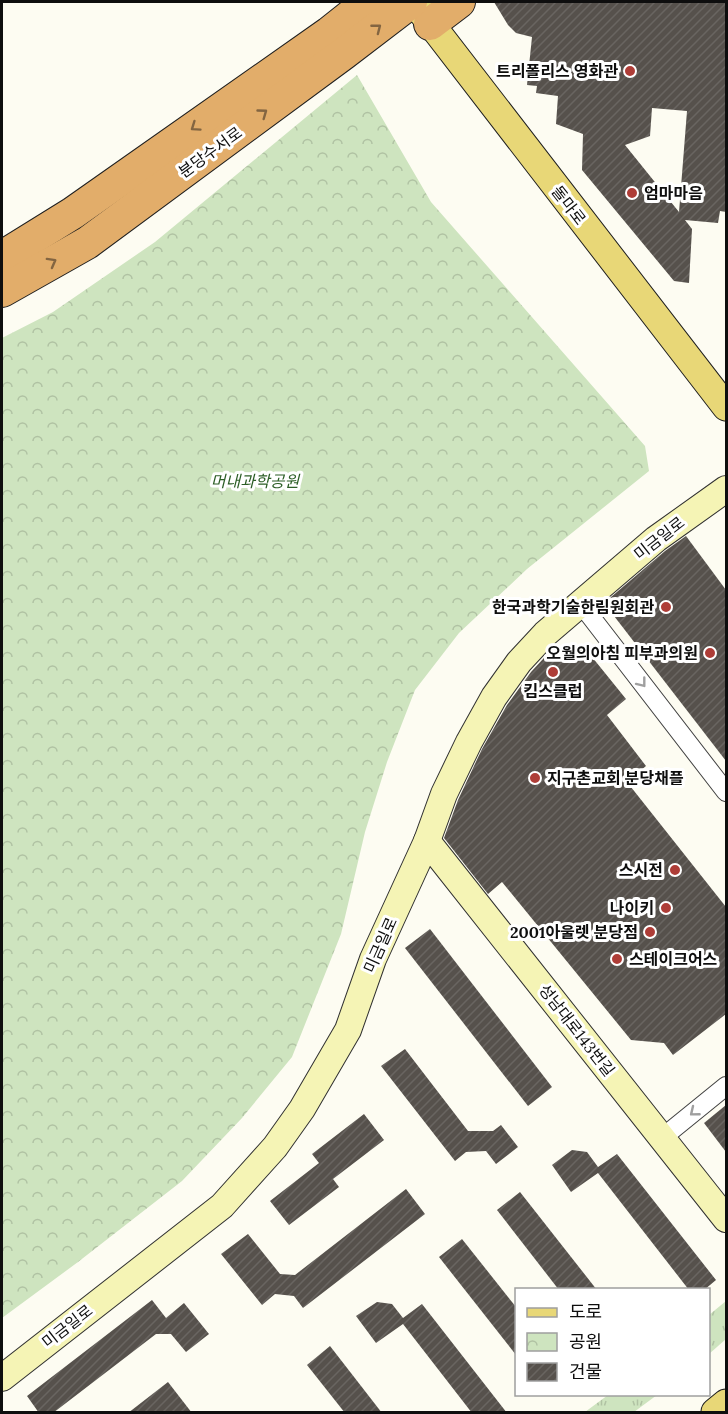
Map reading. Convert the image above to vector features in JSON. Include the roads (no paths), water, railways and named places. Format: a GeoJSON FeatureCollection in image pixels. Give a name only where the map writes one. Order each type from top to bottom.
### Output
{"type":"FeatureCollection","features":[{"type":"Feature","properties":{"kind":"highway","name":"분당수서로"},"geometry":{"type":"LineString","coordinates":[[2,291],[87,243],[336,43],[368,2]]}},
{"type":"Feature","properties":{"kind":"highway","name":"분당수서로"},"geometry":{"type":"LineString","coordinates":[[2,257],[336,43],[418,9],[459,2]]}},
{"type":"Feature","properties":{"kind":"main road","name":"돌마로"},"geometry":{"type":"LineString","coordinates":[[418,9],[726,407]]}},
{"type":"Feature","properties":{"kind":"main road"},"geometry":{"type":"LineString","coordinates":[[715,1413],[726,1403]]}},
{"type":"Feature","properties":{"kind":"street","name":"미금일로"},"geometry":{"type":"LineString","coordinates":[[2,1378],[222,1206],[275,1147],[302,1109],[348,1030],[373,959],[428,841],[444,794],[494,697],[519,662],[545,634],[656,539],[726,489]]}},
{"type":"Feature","properties":{"kind":"street"},"geometry":{"type":"LineString","coordinates":[[581,604],[726,792]]}},
{"type":"Feature","properties":{"kind":"street","name":"성남대로143번길"},"geometry":{"type":"LineString","coordinates":[[428,841],[726,1219]]}},
{"type":"Feature","properties":{"kind":"street"},"geometry":{"type":"LineString","coordinates":[[662,1138],[726,1086]]}},
{"type":"Feature","properties":{"kind":"place","name":"트리폴리스 영화관"},"geometry":{"type":"Point","coordinates":[630,71]}},
{"type":"Feature","properties":{"kind":"place","name":"엄마마음"},"geometry":{"type":"Point","coordinates":[632,193]}},
{"type":"Feature","properties":{"kind":"place","name":"한국과학기술한림원회관"},"geometry":{"type":"Point","coordinates":[666,607]}},
{"type":"Feature","properties":{"kind":"place","name":"오월의아침 피부과의원"},"geometry":{"type":"Point","coordinates":[710,653]}},
{"type":"Feature","properties":{"kind":"place","name":"킴스클럽"},"geometry":{"type":"Point","coordinates":[553,672]}},
{"type":"Feature","properties":{"kind":"place","name":"지구촌교회 분당채플"},"geometry":{"type":"Point","coordinates":[535,778]}},
{"type":"Feature","properties":{"kind":"place","name":"스시전"},"geometry":{"type":"Point","coordinates":[675,870]}},
{"type":"Feature","properties":{"kind":"place","name":"나이키"},"geometry":{"type":"Point","coordinates":[666,908]}},
{"type":"Feature","properties":{"kind":"place","name":"2001아울렛 분당점"},"geometry":{"type":"Point","coordinates":[650,932]}},
{"type":"Feature","properties":{"kind":"place","name":"스테이크어스"},"geometry":{"type":"Point","coordinates":[617,959]}},
{"type":"Feature","properties":{"kind":"park label","name":"머내과학공원"},"geometry":{"type":"Point","coordinates":[255,481]}}]}
